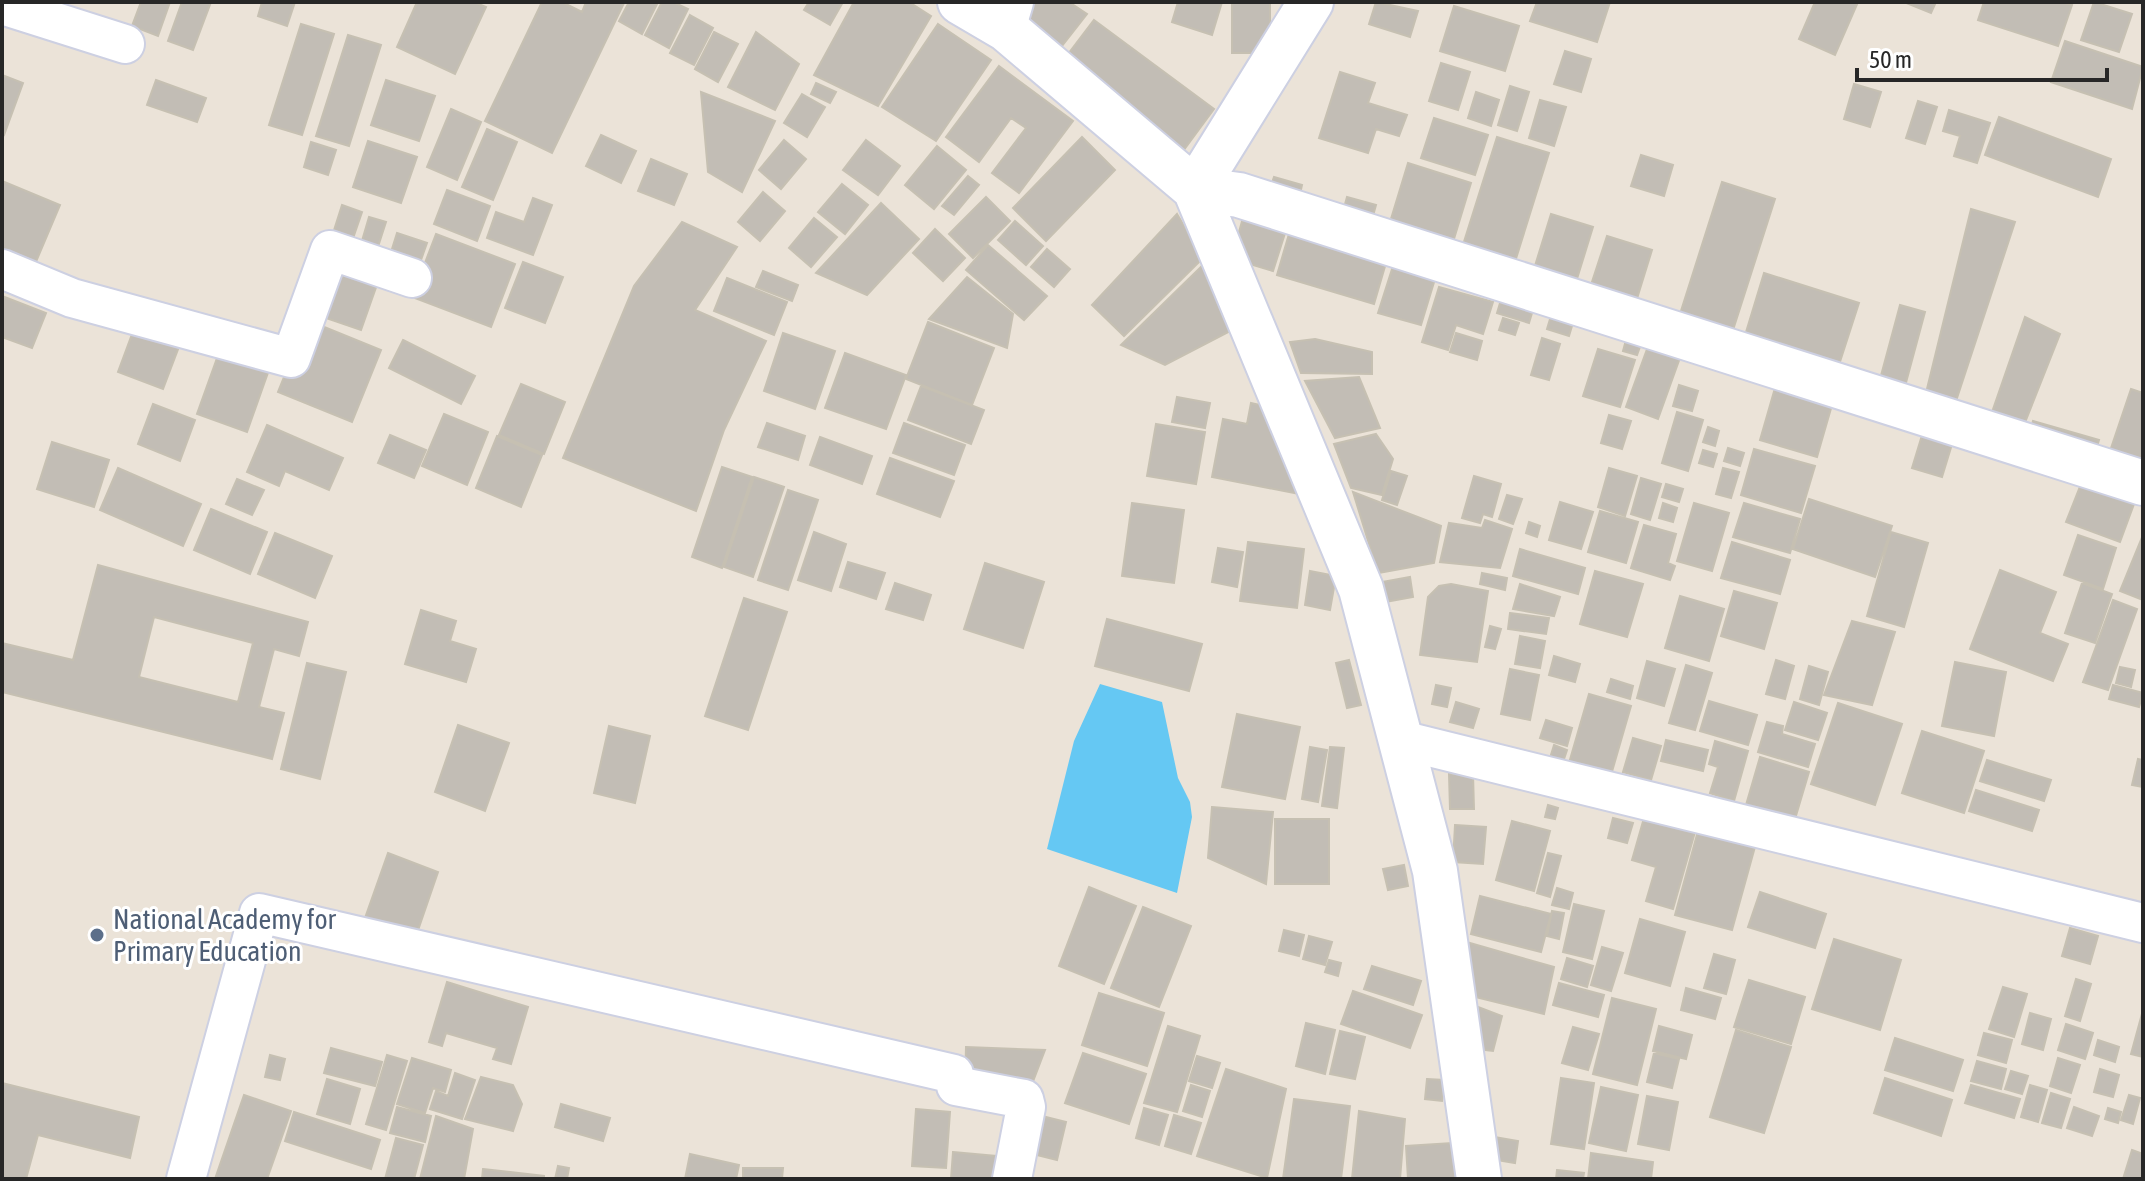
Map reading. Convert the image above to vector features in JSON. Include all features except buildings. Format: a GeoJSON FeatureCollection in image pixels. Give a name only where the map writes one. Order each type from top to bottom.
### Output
{"type":"FeatureCollection","features":[{"type":"Feature","properties":{"kind":"street"},"geometry":{"type":"LineString","coordinates":[[960,2],[1010,16],[1195,189],[1361,589],[1435,871],[1479,1179]]}},
{"type":"Feature","properties":{"kind":"street"},"geometry":{"type":"LineString","coordinates":[[1195,189],[1311,2]]}},
{"type":"Feature","properties":{"kind":"street"},"geometry":{"type":"LineString","coordinates":[[2,5],[125,44]]}},
{"type":"Feature","properties":{"kind":"street"},"geometry":{"type":"LineString","coordinates":[[1195,189],[1239,195],[2143,483]]}},
{"type":"Feature","properties":{"kind":"street"},"geometry":{"type":"LineString","coordinates":[[2,269],[72,298],[291,358],[330,250],[412,278]]}},
{"type":"Feature","properties":{"kind":"street"},"geometry":{"type":"LineString","coordinates":[[1401,740],[2143,923]]}},
{"type":"Feature","properties":{"kind":"street"},"geometry":{"type":"LineString","coordinates":[[186,1179],[259,913],[954,1074],[956,1086],[1024,1099],[1026,1107],[1012,1179]]}},
{"type":"Feature","properties":{"kind":"water"},"geometry":{"type":"Polygon","coordinates":[[[1100,684],[1162,702],[1178,778],[1190,802],[1192,817],[1177,893],[1047,849],[1074,741],[1100,684]]]}},
{"type":"Feature","properties":{"kind":"place","name":"National Academy for Primary Education"},"geometry":{"type":"Point","coordinates":[97,935]}}]}
